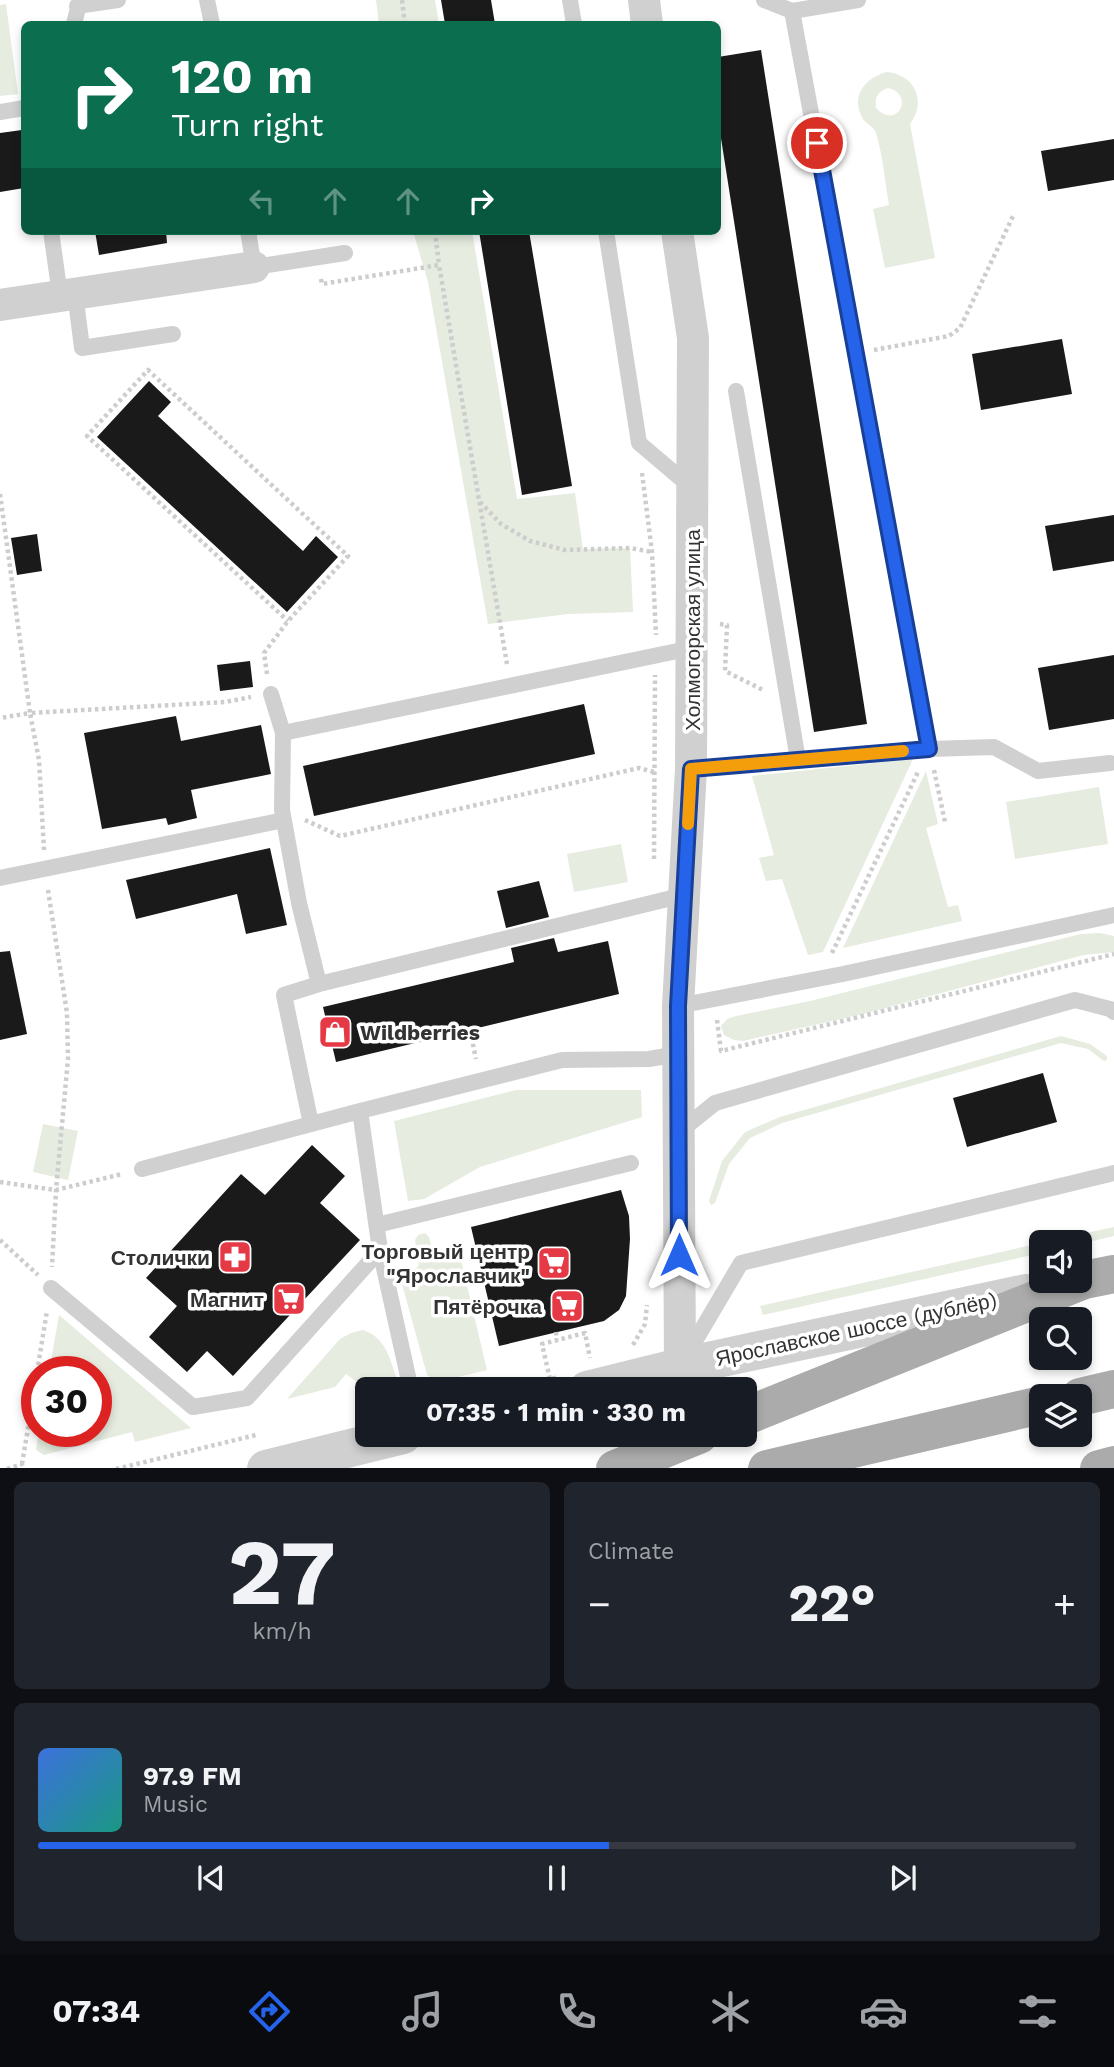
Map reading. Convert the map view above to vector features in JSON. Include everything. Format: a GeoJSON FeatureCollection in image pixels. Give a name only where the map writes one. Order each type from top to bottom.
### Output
{"type":"FeatureCollection","features":[{"type":"Feature","properties":{"kind":"main road","name":"Ярославское шоссе (дублёр)"},"geometry":{"type":"LineString","coordinates":[[757,1412],[1099,1277]]}},
{"type":"Feature","properties":{"kind":"main road"},"geometry":{"type":"LineString","coordinates":[[1092,1394],[1114,1389]]}},
{"type":"Feature","properties":{"kind":"main road"},"geometry":{"type":"LineString","coordinates":[[767,1468],[1029,1408]]}},
{"type":"Feature","properties":{"kind":"main road"},"geometry":{"type":"LineString","coordinates":[[615,1468],[668,1447]]}},
{"type":"Feature","properties":{"kind":"main road"},"geometry":{"type":"LineString","coordinates":[[1099,1468],[1114,1465]]}},
{"type":"Feature","properties":{"kind":"street"},"geometry":{"type":"LineString","coordinates":[[644,0],[647,21]]}},
{"type":"Feature","properties":{"kind":"street","name":"Холмогорская улица"},"geometry":{"type":"LineString","coordinates":[[678,235],[693,338],[691,769],[678,1006],[680,1367]]}},
{"type":"Feature","properties":{"kind":"street"},"geometry":{"type":"LineString","coordinates":[[0,305],[254,267]]}},
{"type":"Feature","properties":{"kind":"street","name":"Ярославское шоссе (дублёр)"},"geometry":{"type":"LineString","coordinates":[[589,1377],[680,1367],[1099,1277]]}},
{"type":"Feature","properties":{"kind":"street"},"geometry":{"type":"LineString","coordinates":[[263,1452],[355,1441]]}},
{"type":"Feature","properties":{"kind":"lane"},"geometry":{"type":"LineString","coordinates":[[75,21],[79,3],[118,0]]}},
{"type":"Feature","properties":{"kind":"lane"},"geometry":{"type":"LineString","coordinates":[[207,0],[211,21]]}},
{"type":"Feature","properties":{"kind":"lane"},"geometry":{"type":"LineString","coordinates":[[570,0],[574,21]]}},
{"type":"Feature","properties":{"kind":"lane"},"geometry":{"type":"LineString","coordinates":[[764,0],[792,11],[858,0]]}},
{"type":"Feature","properties":{"kind":"lane"},"geometry":{"type":"LineString","coordinates":[[792,11],[929,749]]}},
{"type":"Feature","properties":{"kind":"lane"},"geometry":{"type":"LineString","coordinates":[[0,112],[21,108]]}},
{"type":"Feature","properties":{"kind":"lane"},"geometry":{"type":"LineString","coordinates":[[52,235],[82,348],[173,334]]}},
{"type":"Feature","properties":{"kind":"lane"},"geometry":{"type":"LineString","coordinates":[[249,235],[254,267],[345,253]]}},
{"type":"Feature","properties":{"kind":"lane"},"geometry":{"type":"LineString","coordinates":[[607,235],[639,443],[692,488]]}},
{"type":"Feature","properties":{"kind":"lane"},"geometry":{"type":"LineString","coordinates":[[736,391],[799,760]]}},
{"type":"Feature","properties":{"kind":"lane"},"geometry":{"type":"LineString","coordinates":[[283,733],[692,648]]}},
{"type":"Feature","properties":{"kind":"lane"},"geometry":{"type":"LineString","coordinates":[[271,694],[283,733],[283,815],[299,903],[319,984]]}},
{"type":"Feature","properties":{"kind":"lane"},"geometry":{"type":"LineString","coordinates":[[691,769],[929,749],[994,747],[1038,771],[1110,763]]}},
{"type":"Feature","properties":{"kind":"lane"},"geometry":{"type":"LineString","coordinates":[[0,878],[283,815]]}},
{"type":"Feature","properties":{"kind":"lane"},"geometry":{"type":"LineString","coordinates":[[310,1124],[284,995],[319,984],[684,895]]}},
{"type":"Feature","properties":{"kind":"lane"},"geometry":{"type":"LineString","coordinates":[[678,1006],[843,974],[1114,915]]}},
{"type":"Feature","properties":{"kind":"lane"},"geometry":{"type":"LineString","coordinates":[[678,1133],[715,1103],[1074,1000],[1114,1012]]}},
{"type":"Feature","properties":{"kind":"lane"},"geometry":{"type":"LineString","coordinates":[[142,1169],[562,1060],[649,1059],[678,1054]]}},
{"type":"Feature","properties":{"kind":"lane"},"geometry":{"type":"LineString","coordinates":[[360,1111],[380,1250],[408,1377]]}},
{"type":"Feature","properties":{"kind":"lane"},"geometry":{"type":"LineString","coordinates":[[377,1225],[631,1163]]}},
{"type":"Feature","properties":{"kind":"lane"},"geometry":{"type":"LineString","coordinates":[[680,1367],[741,1264],[1114,1173]]}},
{"type":"Feature","properties":{"kind":"lane"},"geometry":{"type":"LineString","coordinates":[[51,1288],[193,1407],[247,1398],[380,1250]]}},
{"type":"Feature","properties":{"kind":"path"},"geometry":{"type":"LineString","coordinates":[[402,0],[405,21]]}},
{"type":"Feature","properties":{"kind":"path"},"geometry":{"type":"LineString","coordinates":[[856,354],[949,336],[960,328],[1014,214]]}},
{"type":"Feature","properties":{"kind":"path"},"geometry":{"type":"LineString","coordinates":[[435,235],[511,686]]}},
{"type":"Feature","properties":{"kind":"path"},"geometry":{"type":"LineString","coordinates":[[317,257],[322,284],[439,265]]}},
{"type":"Feature","properties":{"kind":"path"},"geometry":{"type":"LineString","coordinates":[[0,718],[30,713],[225,702],[271,694],[264,653],[288,621],[348,555],[148,370],[87,436],[288,621]]}},
{"type":"Feature","properties":{"kind":"path"},"geometry":{"type":"LineString","coordinates":[[639,443],[652,552],[655,656],[654,902]]}},
{"type":"Feature","properties":{"kind":"path"},"geometry":{"type":"LineString","coordinates":[[0,494],[39,760],[45,869],[67,1013],[68,1059],[56,1191]]}},
{"type":"Feature","properties":{"kind":"path"},"geometry":{"type":"LineString","coordinates":[[480,501],[501,524],[530,541],[565,550],[630,548],[652,552]]}},
{"type":"Feature","properties":{"kind":"path"},"geometry":{"type":"LineString","coordinates":[[727,625],[726,671],[789,704]]}},
{"type":"Feature","properties":{"kind":"path"},"geometry":{"type":"LineString","coordinates":[[929,749],[945,822]]}},
{"type":"Feature","properties":{"kind":"path"},"geometry":{"type":"LineString","coordinates":[[828,962],[929,749]]}},
{"type":"Feature","properties":{"kind":"path"},"geometry":{"type":"LineString","coordinates":[[283,815],[340,836],[639,768],[654,772]]}},
{"type":"Feature","properties":{"kind":"path"},"geometry":{"type":"LineString","coordinates":[[714,999],[721,1051],[1114,954]]}},
{"type":"Feature","properties":{"kind":"path"},"geometry":{"type":"LineString","coordinates":[[470,1030],[480,1081]]}},
{"type":"Feature","properties":{"kind":"path"},"geometry":{"type":"LineString","coordinates":[[0,1181],[56,1191],[142,1169]]}},
{"type":"Feature","properties":{"kind":"path"},"geometry":{"type":"LineString","coordinates":[[0,1240],[51,1288]]}},
{"type":"Feature","properties":{"kind":"path"},"geometry":{"type":"LineString","coordinates":[[627,1351],[642,1333],[648,1300]]}},
{"type":"Feature","properties":{"kind":"path"},"geometry":{"type":"LineString","coordinates":[[556,1332],[557,1340]]}},
{"type":"Feature","properties":{"kind":"path"},"geometry":{"type":"LineString","coordinates":[[550,1377],[542,1344],[585,1333],[580,1377]]}},
{"type":"Feature","properties":{"kind":"path"},"geometry":{"type":"LineString","coordinates":[[7,1468],[23,1466],[26,1447]]}},
{"type":"Feature","properties":{"kind":"path"},"geometry":{"type":"LineString","coordinates":[[116,1468],[263,1452]]}},
{"type":"Feature","properties":{"kind":"shaded area"},"geometry":{"type":"Polygon","coordinates":[[[376,0],[435,0],[438,21],[379,21],[376,0]]]}},
{"type":"Feature","properties":{"kind":"shaded area"},"geometry":{"type":"Polygon","coordinates":[[[6,4],[18,94],[0,96],[0,5],[6,4]]]}},
{"type":"Feature","properties":{"kind":"shaded area"},"geometry":{"type":"Polygon","coordinates":[[[887,72],[905,78],[918,98],[918,107],[910,124],[935,258],[885,268],[873,209],[889,205],[884,169],[876,133],[862,117],[858,101],[862,88],[887,72]],[[888,88],[881,91],[876,98],[876,108],[884,114],[897,113],[902,103],[896,92],[888,88]]]}},
{"type":"Feature","properties":{"kind":"shaded area"},"geometry":{"type":"Polygon","coordinates":[[[414,235],[473,235],[517,499],[575,493],[583,549],[630,548],[633,612],[568,614],[488,624],[428,282],[414,235]]]}},
{"type":"Feature","properties":{"kind":"shaded area"},"geometry":{"type":"Polygon","coordinates":[[[913,759],[823,952],[808,955],[782,879],[766,881],[759,858],[774,855],[752,776],[913,759]]]}},
{"type":"Feature","properties":{"kind":"shaded area"},"geometry":{"type":"Polygon","coordinates":[[[926,771],[938,824],[926,828],[948,907],[958,905],[962,921],[843,948],[926,771]]]}},
{"type":"Feature","properties":{"kind":"shaded area"},"geometry":{"type":"Polygon","coordinates":[[[1099,787],[1108,844],[1015,859],[1006,802],[1099,787]]]}},
{"type":"Feature","properties":{"kind":"shaded area"},"geometry":{"type":"Polygon","coordinates":[[[621,844],[628,882],[574,892],[567,854],[621,844]]]}},
{"type":"Feature","properties":{"kind":"shaded area"},"geometry":{"type":"Polygon","coordinates":[[[1100,933],[1114,936],[1114,952],[1084,955],[863,1014],[743,1041],[724,1035],[721,1026],[727,1019],[736,1016],[810,1001],[1081,934],[1100,933]]]}},
{"type":"Feature","properties":{"kind":"shaded area"},"geometry":{"type":"Polygon","coordinates":[[[1061,1036],[1090,1044],[1107,1056],[1107,1060],[1104,1061],[1088,1049],[1061,1043],[782,1123],[750,1138],[729,1164],[715,1203],[711,1205],[709,1201],[722,1161],[745,1132],[780,1117],[1061,1036]]]}},
{"type":"Feature","properties":{"kind":"shaded area"},"geometry":{"type":"Polygon","coordinates":[[[516,1090],[641,1090],[642,1117],[480,1167],[424,1199],[408,1201],[394,1121],[516,1090]]]}},
{"type":"Feature","properties":{"kind":"shaded area"},"geometry":{"type":"Polygon","coordinates":[[[43,1124],[78,1131],[68,1180],[33,1172],[43,1124]]]}},
{"type":"Feature","properties":{"kind":"shaded area"},"geometry":{"type":"Polygon","coordinates":[[[1114,1227],[1114,1236],[1092,1241],[1092,1232],[1114,1227]]]}},
{"type":"Feature","properties":{"kind":"shaded area"},"geometry":{"type":"Polygon","coordinates":[[[425,1233],[429,1237],[435,1262],[460,1256],[487,1370],[458,1377],[427,1375],[402,1284],[419,1265],[415,1240],[418,1235],[425,1233]]]}},
{"type":"Feature","properties":{"kind":"shaded area"},"geometry":{"type":"Polygon","coordinates":[[[1029,1246],[1029,1256],[763,1315],[760,1306],[1029,1246]]]}},
{"type":"Feature","properties":{"kind":"shaded area"},"geometry":{"type":"Polygon","coordinates":[[[59,1315],[107,1356],[52,1356],[59,1315]]]}},
{"type":"Feature","properties":{"kind":"shaded area"},"geometry":{"type":"Polygon","coordinates":[[[363,1330],[377,1338],[389,1356],[396,1377],[355,1377],[355,1380],[346,1374],[335,1387],[287,1399],[340,1339],[363,1330]]]}},
{"type":"Feature","properties":{"kind":"shaded area"},"geometry":{"type":"Polygon","coordinates":[[[112,1360],[191,1428],[135,1442],[132,1432],[112,1437],[112,1360]]]}},
{"type":"Feature","properties":{"kind":"shaded area"},"geometry":{"type":"Polygon","coordinates":[[[36,1447],[75,1447],[44,1455],[36,1450],[36,1447]]]}},
{"type":"Feature","properties":{"kind":"building"},"geometry":{"type":"Polygon","coordinates":[[[441,0],[491,0],[494,21],[444,21],[441,0]]]}},
{"type":"Feature","properties":{"kind":"building"},"geometry":{"type":"Polygon","coordinates":[[[761,50],[867,724],[814,732],[721,138],[721,57],[761,50]]]}},
{"type":"Feature","properties":{"kind":"building"},"geometry":{"type":"Polygon","coordinates":[[[21,130],[21,188],[0,192],[0,133],[21,130]]]}},
{"type":"Feature","properties":{"kind":"building"},"geometry":{"type":"Polygon","coordinates":[[[1114,139],[1114,180],[1048,191],[1041,151],[1114,139]]]}},
{"type":"Feature","properties":{"kind":"building"},"geometry":{"type":"Polygon","coordinates":[[[96,235],[166,235],[167,243],[99,255],[96,235]]]}},
{"type":"Feature","properties":{"kind":"building"},"geometry":{"type":"Polygon","coordinates":[[[480,235],[530,235],[572,486],[522,495],[480,235]]]}},
{"type":"Feature","properties":{"kind":"building"},"geometry":{"type":"Polygon","coordinates":[[[1062,339],[1072,394],[981,410],[972,354],[1062,339]]]}},
{"type":"Feature","properties":{"kind":"building"},"geometry":{"type":"Polygon","coordinates":[[[149,381],[171,402],[158,416],[303,551],[316,536],[338,557],[287,612],[97,437],[149,381]]]}},
{"type":"Feature","properties":{"kind":"building"},"geometry":{"type":"Polygon","coordinates":[[[1114,515],[1114,561],[1053,571],[1045,526],[1114,515]]]}},
{"type":"Feature","properties":{"kind":"building"},"geometry":{"type":"Polygon","coordinates":[[[37,534],[42,571],[17,575],[11,538],[37,534]]]}},
{"type":"Feature","properties":{"kind":"building"},"geometry":{"type":"Polygon","coordinates":[[[1114,655],[1114,719],[1049,730],[1038,668],[1114,655]]]}},
{"type":"Feature","properties":{"kind":"building"},"geometry":{"type":"Polygon","coordinates":[[[250,661],[253,687],[220,691],[217,665],[250,661]]]}},
{"type":"Feature","properties":{"kind":"building"},"geometry":{"type":"Polygon","coordinates":[[[584,704],[595,754],[314,816],[303,766],[584,704]]]}},
{"type":"Feature","properties":{"kind":"building"},"geometry":{"type":"Polygon","coordinates":[[[176,716],[181,741],[261,725],[271,774],[191,790],[197,818],[168,825],[166,818],[102,829],[84,733],[176,716]]]}},
{"type":"Feature","properties":{"kind":"building"},"geometry":{"type":"Polygon","coordinates":[[[270,848],[287,925],[246,934],[237,894],[136,919],[126,880],[270,848]]]}},
{"type":"Feature","properties":{"kind":"building"},"geometry":{"type":"Polygon","coordinates":[[[539,881],[549,917],[506,928],[497,891],[539,881]]]}},
{"type":"Feature","properties":{"kind":"building"},"geometry":{"type":"Polygon","coordinates":[[[554,938],[558,952],[608,941],[619,994],[336,1062],[323,1007],[514,962],[511,948],[554,938]]]}},
{"type":"Feature","properties":{"kind":"building"},"geometry":{"type":"Polygon","coordinates":[[[10,951],[27,1034],[0,1040],[0,952],[10,951]]]}},
{"type":"Feature","properties":{"kind":"building"},"geometry":{"type":"Polygon","coordinates":[[[1043,1073],[1057,1122],[967,1147],[953,1098],[1043,1073]]]}},
{"type":"Feature","properties":{"kind":"building"},"geometry":{"type":"Polygon","coordinates":[[[312,1145],[345,1176],[320,1203],[360,1240],[233,1376],[207,1351],[187,1372],[149,1337],[177,1306],[146,1278],[241,1174],[265,1195],[312,1145]]]}},
{"type":"Feature","properties":{"kind":"building","name":"Торговый центр \"Ярославчик\""},"geometry":{"type":"Polygon","coordinates":[[[621,1190],[629,1216],[630,1239],[626,1296],[619,1310],[604,1321],[499,1346],[471,1227],[621,1190]]]}},
{"type":"Feature","properties":{"kind":"slow traffic"},"geometry":{"type":"LineString","coordinates":[[688,824],[691,769],[903,751]]}},
{"type":"Feature","properties":{"kind":"place","name":"Wildberries"},"geometry":{"type":"Point","coordinates":[335,1032]}},
{"type":"Feature","properties":{"kind":"place","name":"Столички"},"geometry":{"type":"Point","coordinates":[235,1257]}},
{"type":"Feature","properties":{"kind":"place","name":"Торговый центр \"Ярославчик\""},"geometry":{"type":"Point","coordinates":[554,1263]}},
{"type":"Feature","properties":{"kind":"place","name":"Магнит"},"geometry":{"type":"Point","coordinates":[289,1299]}},
{"type":"Feature","properties":{"kind":"place","name":"Пятёрочка"},"geometry":{"type":"Point","coordinates":[567,1306]}},
{"type":"Feature","properties":{"kind":"route"},"geometry":{"type":"LineString","coordinates":[[679,1255],[678,1006],[691,769],[929,749],[817,143]]}}]}
